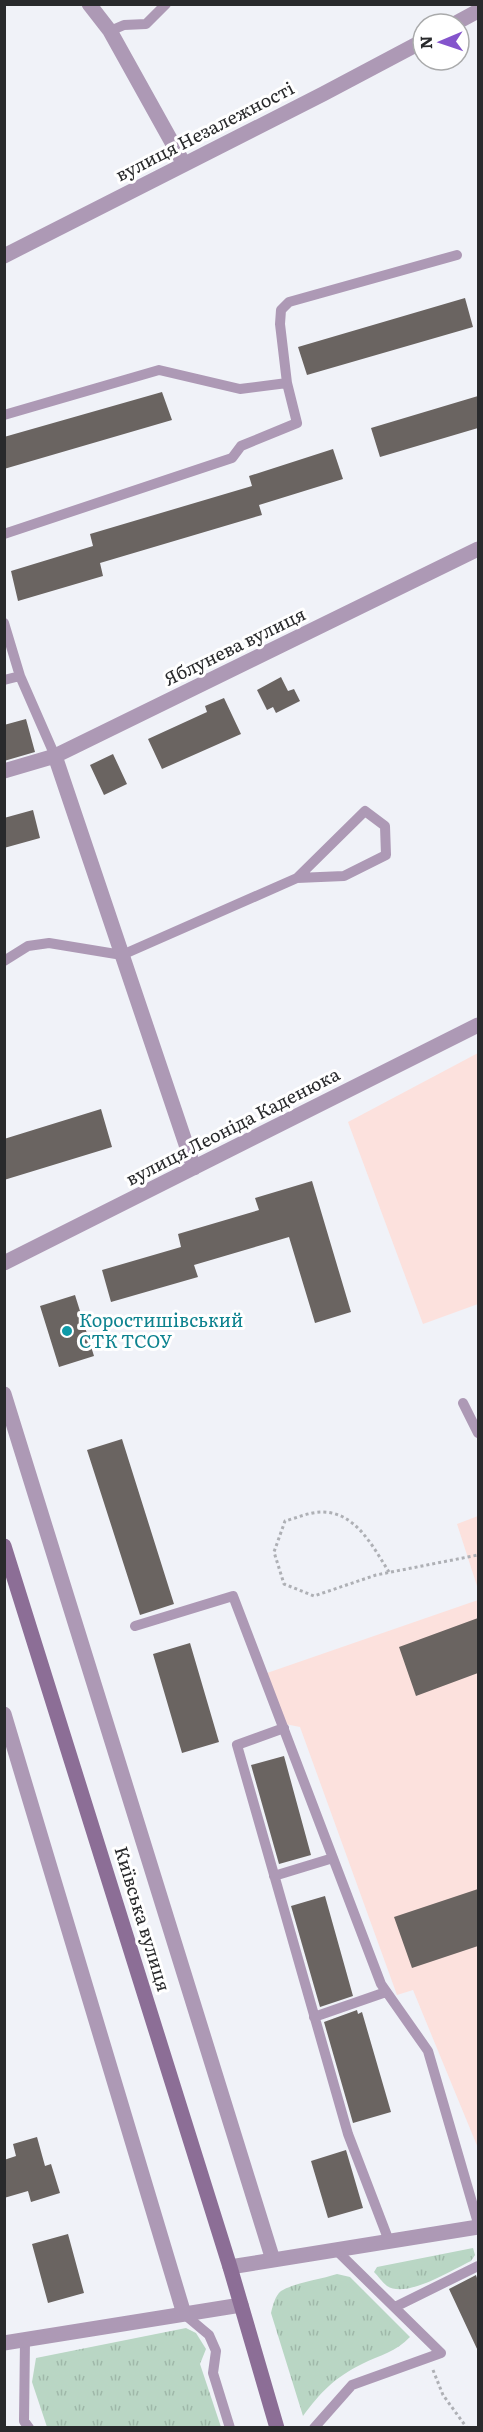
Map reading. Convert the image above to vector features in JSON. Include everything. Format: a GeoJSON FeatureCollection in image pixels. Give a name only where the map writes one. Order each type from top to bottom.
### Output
{"type":"FeatureCollection","features":[{"type":"Feature","properties":{"kind":"main road","name":"Київська вулиця"},"geometry":{"type":"LineString","coordinates":[[4,1546],[230,2267],[277,2427]]}},
{"type":"Feature","properties":{"kind":"street"},"geometry":{"type":"LineString","coordinates":[[89,4],[110,31],[184,164]]}},
{"type":"Feature","properties":{"kind":"street","name":"вулиця Незалежності"},"geometry":{"type":"LineString","coordinates":[[4,256],[411,46]]}},
{"type":"Feature","properties":{"kind":"street","name":"Яблунева вулиця"},"geometry":{"type":"LineString","coordinates":[[4,771],[55,756],[478,549]]}},
{"type":"Feature","properties":{"kind":"street"},"geometry":{"type":"LineString","coordinates":[[55,756],[194,1168]]}},
{"type":"Feature","properties":{"kind":"street","name":"вулиця Леоніда Каденюка"},"geometry":{"type":"LineString","coordinates":[[4,1263],[478,1025]]}},
{"type":"Feature","properties":{"kind":"street"},"geometry":{"type":"LineString","coordinates":[[4,1394],[273,2260]]}},
{"type":"Feature","properties":{"kind":"street"},"geometry":{"type":"LineString","coordinates":[[4,1714],[184,2314]]}},
{"type":"Feature","properties":{"kind":"street"},"geometry":{"type":"LineString","coordinates":[[230,2267],[478,2225]]}},
{"type":"Feature","properties":{"kind":"street"},"geometry":{"type":"LineString","coordinates":[[4,2343],[241,2305]]}},
{"type":"Feature","properties":{"kind":"lane"},"geometry":{"type":"LineString","coordinates":[[110,31],[124,25],[146,24],[166,4]]}},
{"type":"Feature","properties":{"kind":"lane"},"geometry":{"type":"LineString","coordinates":[[4,534],[232,458],[241,446],[297,423],[287,383],[280,324],[281,310],[289,302],[457,255]]}},
{"type":"Feature","properties":{"kind":"lane"},"geometry":{"type":"LineString","coordinates":[[4,416],[159,370],[240,389],[287,383]]}},
{"type":"Feature","properties":{"kind":"lane"},"geometry":{"type":"LineString","coordinates":[[4,623],[20,676],[55,756]]}},
{"type":"Feature","properties":{"kind":"lane"},"geometry":{"type":"LineString","coordinates":[[4,680],[20,676]]}},
{"type":"Feature","properties":{"kind":"lane"},"geometry":{"type":"LineString","coordinates":[[4,961],[28,946],[49,944],[122,954],[297,878],[344,876],[386,855],[385,826],[365,811],[297,878]]}},
{"type":"Feature","properties":{"kind":"lane"},"geometry":{"type":"LineString","coordinates":[[463,1403],[478,1433]]}},
{"type":"Feature","properties":{"kind":"lane"},"geometry":{"type":"LineString","coordinates":[[135,1626],[233,1596],[381,1984],[428,2051],[478,2225]]}},
{"type":"Feature","properties":{"kind":"lane"},"geometry":{"type":"LineString","coordinates":[[284,1728],[237,1745],[348,2134],[389,2241]]}},
{"type":"Feature","properties":{"kind":"lane"},"geometry":{"type":"LineString","coordinates":[[274,1876],[333,1858]]}},
{"type":"Feature","properties":{"kind":"lane"},"geometry":{"type":"LineString","coordinates":[[314,2017],[386,1992]]}},
{"type":"Feature","properties":{"kind":"lane"},"geometry":{"type":"LineString","coordinates":[[314,2427],[352,2385],[441,2353],[336,2250]]}},
{"type":"Feature","properties":{"kind":"lane"},"geometry":{"type":"LineString","coordinates":[[395,2307],[478,2266]]}},
{"type":"Feature","properties":{"kind":"lane"},"geometry":{"type":"LineString","coordinates":[[184,2314],[209,2335],[216,2351],[213,2373],[230,2427]]}},
{"type":"Feature","properties":{"kind":"lane"},"geometry":{"type":"LineString","coordinates":[[25,2340],[24,2421],[29,2427]]}},
{"type":"Feature","properties":{"kind":"path"},"geometry":{"type":"LineString","coordinates":[[389,1572],[370,1542],[349,1518],[322,1512],[285,1521],[274,1552],[284,1584],[314,1596],[389,1572],[478,1554]]}},
{"type":"Feature","properties":{"kind":"path"},"geometry":{"type":"LineString","coordinates":[[428,2357],[443,2395],[467,2427]]}},
{"type":"Feature","properties":{"kind":"shaded area"},"geometry":{"type":"Polygon","coordinates":[[[478,1053],[478,1304],[423,1324],[348,1122],[478,1053]]]}},
{"type":"Feature","properties":{"kind":"shaded area"},"geometry":{"type":"Polygon","coordinates":[[[478,1516],[478,1589],[457,1524],[478,1516]]]}},
{"type":"Feature","properties":{"kind":"shaded area"},"geometry":{"type":"Polygon","coordinates":[[[478,1600],[478,2148],[413,1990],[397,1995],[300,1727],[280,1723],[267,1673],[478,1600]]]}},
{"type":"Feature","properties":{"kind":"green space"},"geometry":{"type":"Polygon","coordinates":[[[473,2248],[475,2255],[471,2261],[429,2282],[405,2289],[387,2286],[374,2272],[377,2267],[473,2248]]]}},
{"type":"Feature","properties":{"kind":"green space"},"geometry":{"type":"Polygon","coordinates":[[[337,2274],[350,2277],[410,2337],[393,2350],[352,2369],[336,2380],[303,2416],[271,2313],[281,2291],[300,2283],[337,2274]]]}},
{"type":"Feature","properties":{"kind":"green space"},"geometry":{"type":"Polygon","coordinates":[[[186,2328],[196,2333],[206,2349],[200,2364],[221,2427],[47,2427],[32,2382],[36,2358],[186,2328]]]}},
{"type":"Feature","properties":{"kind":"building"},"geometry":{"type":"Polygon","coordinates":[[[465,298],[473,327],[307,375],[298,347],[465,298]]]}},
{"type":"Feature","properties":{"kind":"building"},"geometry":{"type":"Polygon","coordinates":[[[162,392],[172,420],[4,469],[4,437],[162,392]]]}},
{"type":"Feature","properties":{"kind":"building"},"geometry":{"type":"Polygon","coordinates":[[[478,396],[478,428],[380,457],[371,428],[478,396]]]}},
{"type":"Feature","properties":{"kind":"building"},"geometry":{"type":"Polygon","coordinates":[[[333,449],[343,479],[259,505],[262,515],[100,563],[103,576],[18,601],[11,571],[93,546],[90,534],[252,486],[249,476],[333,449]]]}},
{"type":"Feature","properties":{"kind":"building"},"geometry":{"type":"Polygon","coordinates":[[[281,677],[288,691],[294,689],[300,701],[276,713],[273,707],[267,710],[257,690],[281,677]]]}},
{"type":"Feature","properties":{"kind":"building"},"geometry":{"type":"Polygon","coordinates":[[[224,698],[241,734],[162,769],[148,739],[207,712],[205,706],[224,698]]]}},
{"type":"Feature","properties":{"kind":"building"},"geometry":{"type":"Polygon","coordinates":[[[26,719],[35,752],[4,761],[4,725],[26,719]]]}},
{"type":"Feature","properties":{"kind":"building"},"geometry":{"type":"Polygon","coordinates":[[[113,754],[127,784],[104,795],[90,765],[113,754]]]}},
{"type":"Feature","properties":{"kind":"building"},"geometry":{"type":"Polygon","coordinates":[[[33,810],[40,838],[4,848],[4,818],[33,810]]]}},
{"type":"Feature","properties":{"kind":"building"},"geometry":{"type":"Polygon","coordinates":[[[101,1109],[112,1147],[4,1180],[4,1139],[101,1109]]]}},
{"type":"Feature","properties":{"kind":"building"},"geometry":{"type":"Polygon","coordinates":[[[312,1181],[351,1312],[315,1323],[289,1237],[194,1265],[198,1277],[111,1302],[102,1270],[181,1247],[178,1234],[259,1210],[255,1198],[312,1181]]]}},
{"type":"Feature","properties":{"kind":"building","name":"Коростишівський СТК ТСОУ"},"geometry":{"type":"Polygon","coordinates":[[[75,1295],[94,1356],[59,1367],[40,1306],[75,1295]]]}},
{"type":"Feature","properties":{"kind":"building"},"geometry":{"type":"Polygon","coordinates":[[[122,1439],[174,1604],[140,1615],[87,1450],[122,1439]]]}},
{"type":"Feature","properties":{"kind":"building"},"geometry":{"type":"Polygon","coordinates":[[[478,1618],[478,1673],[416,1696],[399,1647],[478,1618]]]}},
{"type":"Feature","properties":{"kind":"building"},"geometry":{"type":"Polygon","coordinates":[[[190,1643],[219,1742],[182,1753],[153,1654],[190,1643]]]}},
{"type":"Feature","properties":{"kind":"building"},"geometry":{"type":"Polygon","coordinates":[[[284,1756],[311,1855],[279,1864],[251,1765],[284,1756]]]}},
{"type":"Feature","properties":{"kind":"building"},"geometry":{"type":"Polygon","coordinates":[[[478,1889],[478,1946],[412,1968],[394,1917],[478,1889]]]}},
{"type":"Feature","properties":{"kind":"building"},"geometry":{"type":"Polygon","coordinates":[[[325,1896],[353,1996],[320,2007],[291,1906],[325,1896]]]}},
{"type":"Feature","properties":{"kind":"building"},"geometry":{"type":"Polygon","coordinates":[[[357,2010],[358,2014],[362,2012],[391,2112],[353,2123],[324,2022],[357,2010]]]}},
{"type":"Feature","properties":{"kind":"building"},"geometry":{"type":"Polygon","coordinates":[[[37,2137],[45,2166],[51,2164],[60,2193],[31,2202],[28,2191],[4,2198],[4,2160],[16,2156],[13,2144],[37,2137]]]}},
{"type":"Feature","properties":{"kind":"building"},"geometry":{"type":"Polygon","coordinates":[[[346,2150],[363,2208],[328,2218],[311,2161],[346,2150]]]}},
{"type":"Feature","properties":{"kind":"building"},"geometry":{"type":"Polygon","coordinates":[[[68,2234],[84,2293],[48,2303],[32,2244],[68,2234]]]}},
{"type":"Feature","properties":{"kind":"building"},"geometry":{"type":"Polygon","coordinates":[[[476,2275],[478,2281],[478,2351],[449,2289],[476,2275]]]}},
{"type":"Feature","properties":{"kind":"place","name":"Коростишівський СТК ТСОУ"},"geometry":{"type":"Point","coordinates":[67,1331]}}]}
